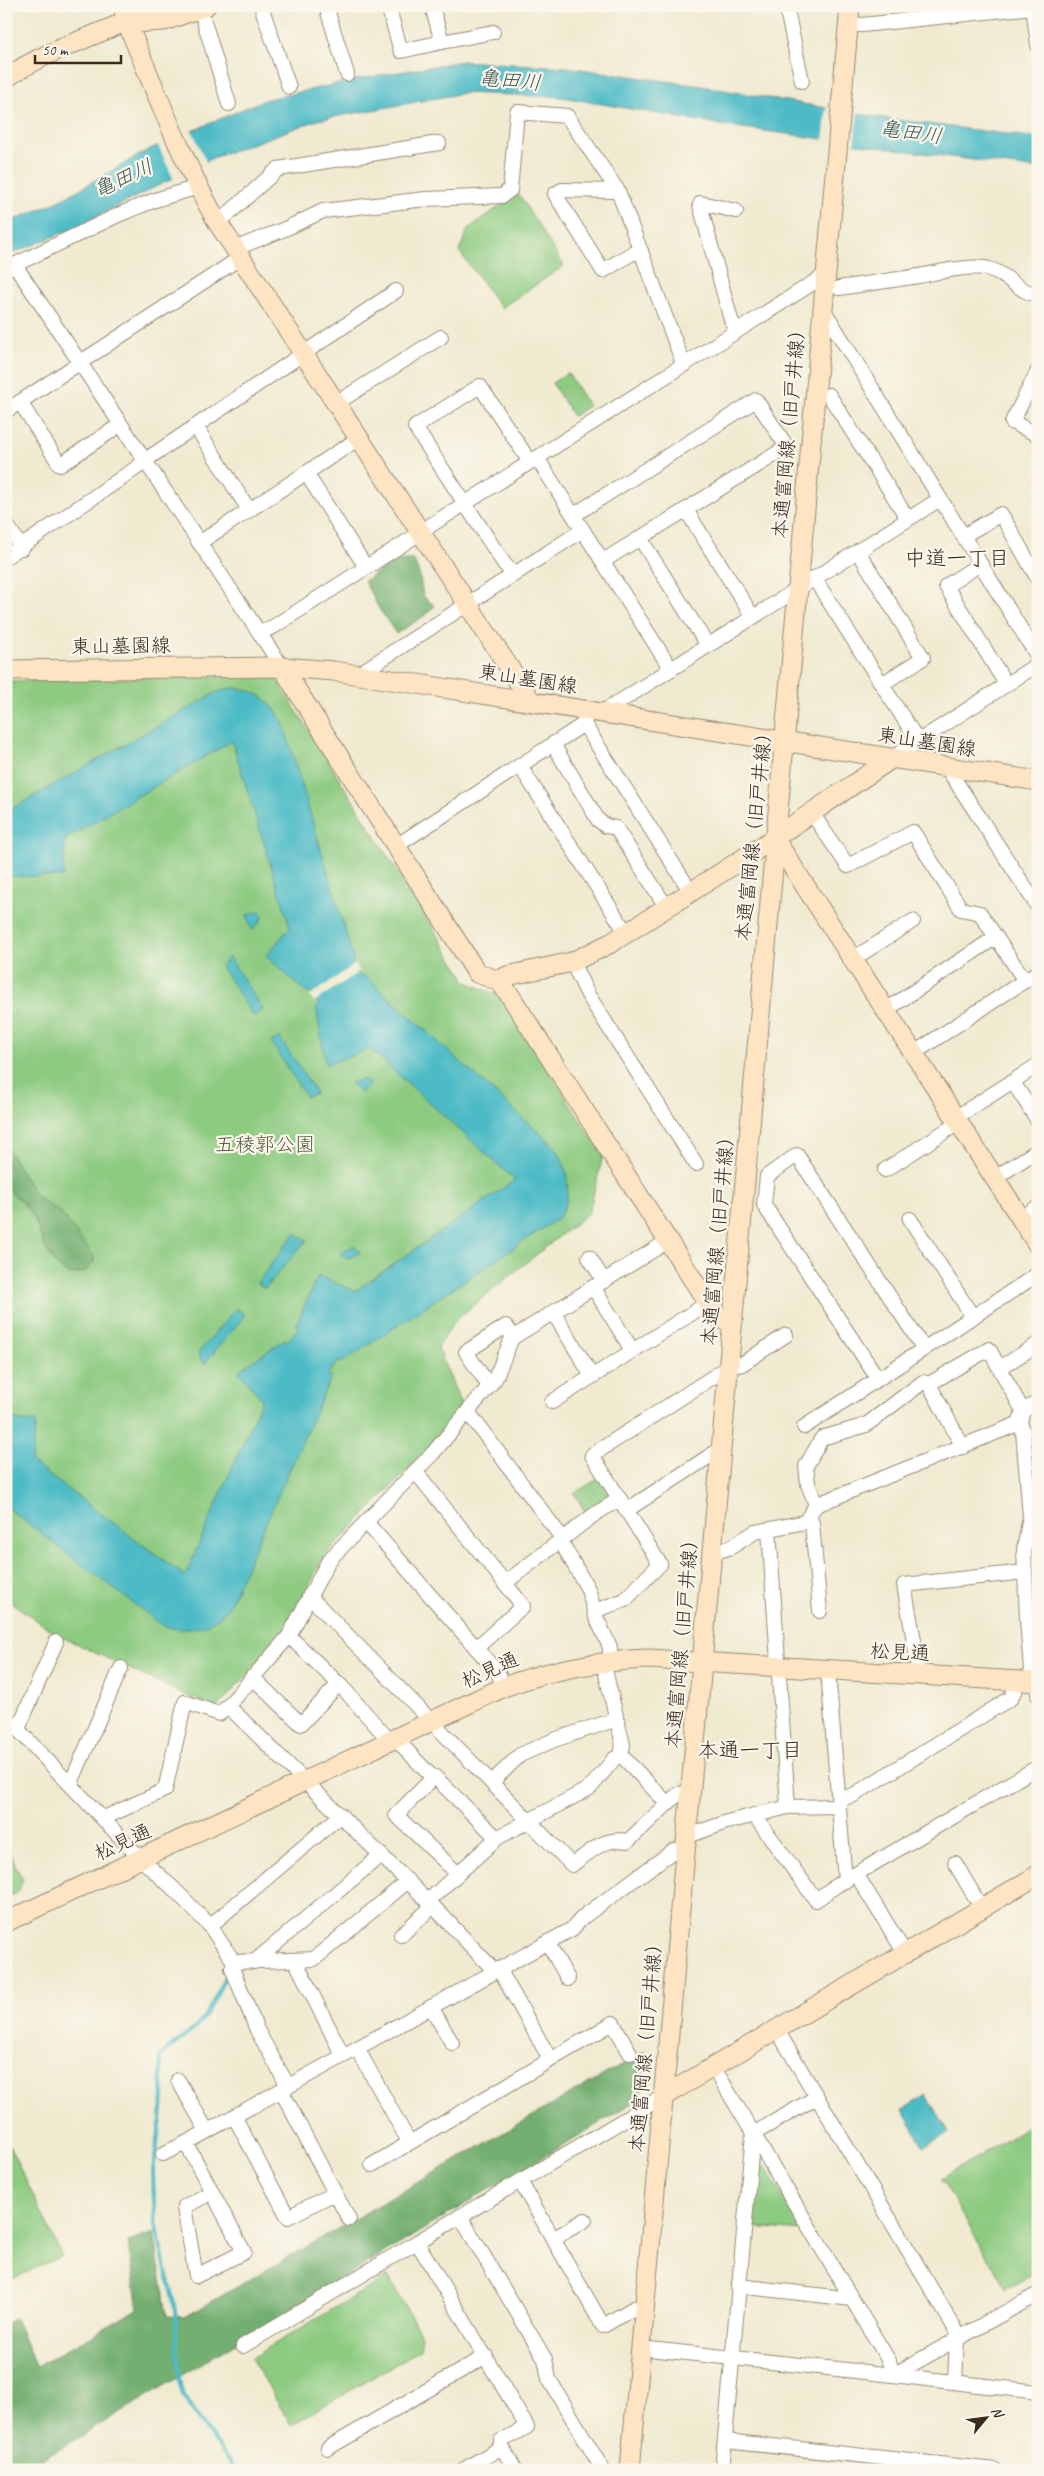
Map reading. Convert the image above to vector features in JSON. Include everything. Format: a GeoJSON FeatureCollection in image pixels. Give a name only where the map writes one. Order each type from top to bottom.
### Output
{"type":"FeatureCollection","features":[{"type":"Feature","properties":{"kind":"street"},"geometry":{"type":"LineString","coordinates":[[6,78],[54,50],[125,15],[158,6]]}},
{"type":"Feature","properties":{"kind":"street"},"geometry":{"type":"LineString","coordinates":[[261,6],[290,87]]}},
{"type":"Feature","properties":{"kind":"street"},"geometry":{"type":"LineString","coordinates":[[326,6],[347,74]]}},
{"type":"Feature","properties":{"kind":"street"},"geometry":{"type":"LineString","coordinates":[[388,6],[401,51],[493,32]]}},
{"type":"Feature","properties":{"kind":"street"},"geometry":{"type":"LineString","coordinates":[[432,6],[442,42]]}},
{"type":"Feature","properties":{"kind":"street"},"geometry":{"type":"LineString","coordinates":[[786,6],[802,81]]}},
{"type":"Feature","properties":{"kind":"street"},"geometry":{"type":"LineString","coordinates":[[125,15],[164,21],[203,7],[229,104]]}},
{"type":"Feature","properties":{"kind":"street"},"geometry":{"type":"LineString","coordinates":[[849,15],[862,25],[931,12],[1033,7],[1038,44]]}},
{"type":"Feature","properties":{"kind":"street"},"geometry":{"type":"LineString","coordinates":[[125,15],[170,128],[197,185],[218,223],[531,701]]}},
{"type":"Feature","properties":{"kind":"street","name":"本通富岡線（旧戸井線）"},"geometry":{"type":"LineString","coordinates":[[630,2470],[730,1366],[774,838],[786,742],[797,589],[823,309],[833,281],[837,155],[849,15]]}},
{"type":"Feature","properties":{"kind":"street"},"geometry":{"type":"LineString","coordinates":[[6,411],[237,254],[322,211],[426,199],[502,196],[510,190],[517,112],[567,116],[618,191],[683,363]]}},
{"type":"Feature","properties":{"kind":"street"},"geometry":{"type":"LineString","coordinates":[[218,223],[278,169],[439,143]]}},
{"type":"Feature","properties":{"kind":"street"},"geometry":{"type":"LineString","coordinates":[[197,185],[118,215],[11,267],[79,363],[198,543],[260,632],[477,973],[498,981],[509,994],[708,1302],[720,1319],[733,1322]]}},
{"type":"Feature","properties":{"kind":"street"},"geometry":{"type":"LineString","coordinates":[[618,191],[562,190],[555,194],[603,271],[631,254],[640,251]]}},
{"type":"Feature","properties":{"kind":"street"},"geometry":{"type":"LineString","coordinates":[[736,211],[701,203],[700,206],[731,320],[737,330]]}},
{"type":"Feature","properties":{"kind":"street"},"geometry":{"type":"LineString","coordinates":[[260,632],[273,627],[683,363],[737,330],[833,281],[982,268],[993,270],[1009,278],[1026,292],[1038,294]]}},
{"type":"Feature","properties":{"kind":"street"},"geometry":{"type":"LineString","coordinates":[[6,558],[196,426],[396,291]]}},
{"type":"Feature","properties":{"kind":"street"},"geometry":{"type":"LineString","coordinates":[[498,981],[507,976],[572,962],[599,950],[627,934],[1037,664],[980,564],[823,309]]}},
{"type":"Feature","properties":{"kind":"street"},"geometry":{"type":"LineString","coordinates":[[335,404],[441,337]]}},
{"type":"Feature","properties":{"kind":"street"},"geometry":{"type":"LineString","coordinates":[[1038,371],[1012,422],[1038,435]]}},
{"type":"Feature","properties":{"kind":"street"},"geometry":{"type":"LineString","coordinates":[[515,574],[505,566],[466,503],[415,427],[480,386],[574,515],[671,669]]}},
{"type":"Feature","properties":{"kind":"street"},"geometry":{"type":"LineString","coordinates":[[829,395],[908,519]]}},
{"type":"Feature","properties":{"kind":"street"},"geometry":{"type":"LineString","coordinates":[[574,515],[756,400],[787,447],[603,561]]}},
{"type":"Feature","properties":{"kind":"street"},"geometry":{"type":"LineString","coordinates":[[20,402],[60,465],[114,429]]}},
{"type":"Feature","properties":{"kind":"street"},"geometry":{"type":"LineString","coordinates":[[196,426],[249,510]]}},
{"type":"Feature","properties":{"kind":"street"},"geometry":{"type":"LineString","coordinates":[[198,543],[358,439]]}},
{"type":"Feature","properties":{"kind":"street"},"geometry":{"type":"LineString","coordinates":[[306,473],[362,562]]}},
{"type":"Feature","properties":{"kind":"street"},"geometry":{"type":"LineString","coordinates":[[396,846],[520,766],[590,717],[708,646],[940,499]]}},
{"type":"Feature","properties":{"kind":"street"},"geometry":{"type":"LineString","coordinates":[[686,510],[753,617]]}},
{"type":"Feature","properties":{"kind":"street"},"geometry":{"type":"LineString","coordinates":[[963,536],[1001,514],[1038,579]]}},
{"type":"Feature","properties":{"kind":"street"},"geometry":{"type":"LineString","coordinates":[[6,524],[22,548]]}},
{"type":"Feature","properties":{"kind":"street"},"geometry":{"type":"LineString","coordinates":[[357,675],[583,530]]}},
{"type":"Feature","properties":{"kind":"street"},"geometry":{"type":"LineString","coordinates":[[640,538],[708,646]]}},
{"type":"Feature","properties":{"kind":"street"},"geometry":{"type":"LineString","coordinates":[[858,551],[924,658],[882,684]]}},
{"type":"Feature","properties":{"kind":"street"},"geometry":{"type":"LineString","coordinates":[[980,564],[946,586],[1001,676]]}},
{"type":"Feature","properties":{"kind":"street"},"geometry":{"type":"LineString","coordinates":[[814,578],[918,741]]}},
{"type":"Feature","properties":{"kind":"street","name":"東山墓園線"},"geometry":{"type":"LineString","coordinates":[[6,670],[282,667],[357,675],[531,701],[590,717],[786,742],[1037,783]]}},
{"type":"Feature","properties":{"kind":"street"},"geometry":{"type":"LineString","coordinates":[[590,717],[691,892]]}},
{"type":"Feature","properties":{"kind":"street"},"geometry":{"type":"LineString","coordinates":[[553,744],[598,820],[606,826],[616,828],[667,908]]}},
{"type":"Feature","properties":{"kind":"street"},"geometry":{"type":"LineString","coordinates":[[520,766],[627,934]]}},
{"type":"Feature","properties":{"kind":"street"},"geometry":{"type":"LineString","coordinates":[[947,768],[1038,906]]}},
{"type":"Feature","properties":{"kind":"street"},"geometry":{"type":"LineString","coordinates":[[811,812],[848,866],[913,832],[961,909],[980,913],[1025,981]]}},
{"type":"Feature","properties":{"kind":"street"},"geometry":{"type":"LineString","coordinates":[[774,838],[1038,1245]]}},
{"type":"Feature","properties":{"kind":"street"},"geometry":{"type":"LineString","coordinates":[[853,959],[913,921]]}},
{"type":"Feature","properties":{"kind":"street"},"geometry":{"type":"LineString","coordinates":[[886,1010],[996,937]]}},
{"type":"Feature","properties":{"kind":"street"},"geometry":{"type":"LineString","coordinates":[[572,962],[588,995],[696,1164]]}},
{"type":"Feature","properties":{"kind":"street"},"geometry":{"type":"LineString","coordinates":[[914,1053],[1038,972]]}},
{"type":"Feature","properties":{"kind":"street"},"geometry":{"type":"LineString","coordinates":[[885,1170],[1038,1066]]}},
{"type":"Feature","properties":{"kind":"street"},"geometry":{"type":"LineString","coordinates":[[1012,1082],[1038,1121]]}},
{"type":"Feature","properties":{"kind":"street"},"geometry":{"type":"LineString","coordinates":[[995,1178],[1038,1150]]}},
{"type":"Feature","properties":{"kind":"street"},"geometry":{"type":"LineString","coordinates":[[878,1379],[764,1205],[766,1176],[797,1156],[924,1349]]}},
{"type":"Feature","properties":{"kind":"street"},"geometry":{"type":"LineString","coordinates":[[745,1187],[765,1189]]}},
{"type":"Feature","properties":{"kind":"street"},"geometry":{"type":"LineString","coordinates":[[1021,1218],[1038,1207]]}},
{"type":"Feature","properties":{"kind":"street"},"geometry":{"type":"LineString","coordinates":[[910,1219],[973,1317]]}},
{"type":"Feature","properties":{"kind":"street"},"geometry":{"type":"LineString","coordinates":[[104,1818],[165,1790],[185,1702],[219,1714],[228,1706],[289,1636],[328,1560],[415,1471],[489,1386],[501,1368],[513,1337],[668,1241]]}},
{"type":"Feature","properties":{"kind":"street"},"geometry":{"type":"LineString","coordinates":[[589,1257],[598,1284],[632,1350]]}},
{"type":"Feature","properties":{"kind":"street"},"geometry":{"type":"LineString","coordinates":[[804,1427],[1038,1274]]}},
{"type":"Feature","properties":{"kind":"street"},"geometry":{"type":"LineString","coordinates":[[552,1402],[708,1302]]}},
{"type":"Feature","properties":{"kind":"street"},"geometry":{"type":"LineString","coordinates":[[553,1312],[592,1376]]}},
{"type":"Feature","properties":{"kind":"street"},"geometry":{"type":"LineString","coordinates":[[489,1386],[466,1352],[506,1326],[513,1337]]}},
{"type":"Feature","properties":{"kind":"street"},"geometry":{"type":"LineString","coordinates":[[594,1612],[625,1600],[660,1564],[592,1455],[730,1366],[742,1364],[786,1335]]}},
{"type":"Feature","properties":{"kind":"street"},"geometry":{"type":"LineString","coordinates":[[1000,1368],[1038,1344]]}},
{"type":"Feature","properties":{"kind":"street"},"geometry":{"type":"LineString","coordinates":[[163,2154],[572,1929],[584,1917],[688,1842],[754,1815],[788,1807],[839,1802],[852,1796],[1010,1698],[1029,1678],[1024,1550],[1034,1514],[1022,1417],[1000,1368],[989,1349],[930,1384]]}},
{"type":"Feature","properties":{"kind":"street"},"geometry":{"type":"LineString","coordinates":[[820,1611],[812,1523],[813,1511],[806,1466],[822,1438],[866,1425],[923,1382],[930,1384],[963,1447]]}},
{"type":"Feature","properties":{"kind":"street"},"geometry":{"type":"LineString","coordinates":[[712,1553],[731,1547],[755,1532],[805,1522],[813,1511],[963,1447],[1022,1417],[1038,1402]]}},
{"type":"Feature","properties":{"kind":"street"},"geometry":{"type":"LineString","coordinates":[[401,1935],[458,1874],[497,1838],[590,1788],[614,1759],[621,1755],[623,1745],[616,1719],[607,1661],[610,1648],[594,1612],[588,1589],[561,1539],[468,1412]]}},
{"type":"Feature","properties":{"kind":"street"},"geometry":{"type":"LineString","coordinates":[[505,1583],[561,1539],[722,1448]]}},
{"type":"Feature","properties":{"kind":"street"},"geometry":{"type":"LineString","coordinates":[[415,1471],[523,1606],[476,1648]]}},
{"type":"Feature","properties":{"kind":"street"},"geometry":{"type":"LineString","coordinates":[[366,1522],[498,1673],[504,1687]]}},
{"type":"Feature","properties":{"kind":"street"},"geometry":{"type":"LineString","coordinates":[[769,1530],[788,1807]]}},
{"type":"Feature","properties":{"kind":"street"},"geometry":{"type":"LineString","coordinates":[[918,1663],[904,1585],[1025,1572]]}},
{"type":"Feature","properties":{"kind":"street"},"geometry":{"type":"LineString","coordinates":[[309,1596],[492,1782],[527,1822],[572,1865],[605,1842],[616,1839],[628,1841],[678,1794],[691,1793]]}},
{"type":"Feature","properties":{"kind":"street"},"geometry":{"type":"LineString","coordinates":[[289,1636],[392,1740],[435,1777],[497,1838]]}},
{"type":"Feature","properties":{"kind":"street"},"geometry":{"type":"LineString","coordinates":[[18,1729],[56,1642]]}},
{"type":"Feature","properties":{"kind":"street","name":"松見通"},"geometry":{"type":"LineString","coordinates":[[6,1922],[504,1687],[538,1674],[607,1661],[648,1659],[828,1670],[1029,1678]]}},
{"type":"Feature","properties":{"kind":"street"},"geometry":{"type":"LineString","coordinates":[[71,1783],[121,1668]]}},
{"type":"Feature","properties":{"kind":"street"},"geometry":{"type":"LineString","coordinates":[[828,1670],[839,1802],[851,1877],[904,1953]]}},
{"type":"Feature","properties":{"kind":"street"},"geometry":{"type":"LineString","coordinates":[[252,1677],[301,1724],[338,1685]]}},
{"type":"Feature","properties":{"kind":"street"},"geometry":{"type":"LineString","coordinates":[[228,1706],[408,1881],[491,1967],[500,1970],[550,2059]]}},
{"type":"Feature","properties":{"kind":"street"},"geometry":{"type":"LineString","coordinates":[[6,1717],[71,1783],[140,1858],[210,1926],[234,1962]]}},
{"type":"Feature","properties":{"kind":"street"},"geometry":{"type":"LineString","coordinates":[[492,1782],[520,1755],[554,1740],[616,1719]]}},
{"type":"Feature","properties":{"kind":"street"},"geometry":{"type":"LineString","coordinates":[[621,1755],[667,1803]]}},
{"type":"Feature","properties":{"kind":"street"},"geometry":{"type":"LineString","coordinates":[[754,1815],[816,1900],[851,1877],[1038,1767]]}},
{"type":"Feature","properties":{"kind":"street"},"geometry":{"type":"LineString","coordinates":[[434,1778],[396,1814],[458,1874]]}},
{"type":"Feature","properties":{"kind":"street"},"geometry":{"type":"LineString","coordinates":[[210,1926],[341,1815]]}},
{"type":"Feature","properties":{"kind":"street"},"geometry":{"type":"LineString","coordinates":[[254,1962],[381,1855]]}},
{"type":"Feature","properties":{"kind":"street"},"geometry":{"type":"LineString","coordinates":[[955,1863],[982,1909]]}},
{"type":"Feature","properties":{"kind":"street"},"geometry":{"type":"LineString","coordinates":[[242,2346],[1038,1875]]}},
{"type":"Feature","properties":{"kind":"street"},"geometry":{"type":"LineString","coordinates":[[234,1962],[314,1959],[408,1881]]}},
{"type":"Feature","properties":{"kind":"street"},"geometry":{"type":"LineString","coordinates":[[548,1943],[568,1979]]}},
{"type":"Feature","properties":{"kind":"street"},"geometry":{"type":"LineString","coordinates":[[295,1960],[343,2056]]}},
{"type":"Feature","properties":{"kind":"street"},"geometry":{"type":"LineString","coordinates":[[234,1962],[232,1968],[256,2030],[349,2219]]}},
{"type":"Feature","properties":{"kind":"street"},"geometry":{"type":"LineString","coordinates":[[431,2007],[452,2043]]}},
{"type":"Feature","properties":{"kind":"street"},"geometry":{"type":"LineString","coordinates":[[372,2165],[613,2023],[630,2052]]}},
{"type":"Feature","properties":{"kind":"street"},"geometry":{"type":"LineString","coordinates":[[777,2030],[959,2338],[955,2382]]}},
{"type":"Feature","properties":{"kind":"street"},"geometry":{"type":"LineString","coordinates":[[357,2048],[409,2142]]}},
{"type":"Feature","properties":{"kind":"street"},"geometry":{"type":"LineString","coordinates":[[717,2073],[889,2361],[893,2375]]}},
{"type":"Feature","properties":{"kind":"street"},"geometry":{"type":"LineString","coordinates":[[178,2080],[207,2131]]}},
{"type":"Feature","properties":{"kind":"street"},"geometry":{"type":"LineString","coordinates":[[753,2134],[817,2097]]}},
{"type":"Feature","properties":{"kind":"street"},"geometry":{"type":"LineString","coordinates":[[234,2116],[288,2217],[335,2193]]}},
{"type":"Feature","properties":{"kind":"street"},"geometry":{"type":"LineString","coordinates":[[722,2470],[753,2134]]}},
{"type":"Feature","properties":{"kind":"street"},"geometry":{"type":"LineString","coordinates":[[186,2143],[244,2252],[196,2276],[184,2207],[212,2192]]}},
{"type":"Feature","properties":{"kind":"street"},"geometry":{"type":"LineString","coordinates":[[520,2180],[603,2326],[634,2308],[644,2308]]}},
{"type":"Feature","properties":{"kind":"street"},"geometry":{"type":"LineString","coordinates":[[460,2216],[545,2359],[549,2379],[603,2470]]}},
{"type":"Feature","properties":{"kind":"street"},"geometry":{"type":"LineString","coordinates":[[553,2239],[585,2220]]}},
{"type":"Feature","properties":{"kind":"street"},"geometry":{"type":"LineString","coordinates":[[418,2242],[527,2427],[501,2441],[502,2447],[515,2470]]}},
{"type":"Feature","properties":{"kind":"street"},"geometry":{"type":"LineString","coordinates":[[738,2286],[852,2299]]}},
{"type":"Feature","properties":{"kind":"street"},"geometry":{"type":"LineString","coordinates":[[893,2375],[1038,2294]]}},
{"type":"Feature","properties":{"kind":"street"},"geometry":{"type":"LineString","coordinates":[[640,2348],[1038,2392]]}},
{"type":"Feature","properties":{"kind":"street"},"geometry":{"type":"LineString","coordinates":[[328,2448],[486,2356]]}},
{"type":"Feature","properties":{"kind":"street"},"geometry":{"type":"LineString","coordinates":[[725,2441],[995,2470]]}},
{"type":"Feature","properties":{"kind":"street"},"geometry":{"type":"LineString","coordinates":[[463,2470],[502,2447]]}},
{"type":"Feature","properties":{"kind":"green space"},"geometry":{"type":"Polygon","coordinates":[[[518,193],[564,266],[501,308],[459,251],[468,229],[518,193]]]}},
{"type":"Feature","properties":{"kind":"green space"},"geometry":{"type":"Polygon","coordinates":[[[568,373],[589,406],[573,416],[552,383],[568,373]]]}},
{"type":"Feature","properties":{"kind":"green space"},"geometry":{"type":"Polygon","coordinates":[[[400,560],[414,560],[420,576],[423,596],[435,606],[427,614],[396,634],[364,581],[385,566],[400,560]]]}},
{"type":"Feature","properties":{"kind":"green space","name":"五稜郭公園"},"geometry":{"type":"Polygon","coordinates":[[[274,675],[467,982],[502,997],[603,1156],[589,1212],[455,1321],[438,1348],[463,1409],[454,1422],[323,1558],[282,1637],[217,1708],[178,1692],[58,1635],[6,1599],[6,681],[274,675]]]}},
{"type":"Feature","properties":{"kind":"green space"},"geometry":{"type":"Polygon","coordinates":[[[6,1146],[36,1196],[60,1212],[94,1256],[94,1262],[86,1271],[71,1275],[56,1264],[47,1250],[33,1217],[21,1201],[6,1188],[6,1146]]]}},
{"type":"Feature","properties":{"kind":"green space"},"geometry":{"type":"Polygon","coordinates":[[[600,1478],[609,1492],[608,1498],[586,1513],[574,1493],[600,1478]]]}},
{"type":"Feature","properties":{"kind":"green space"},"geometry":{"type":"Polygon","coordinates":[[[6,1847],[23,1880],[17,1893],[6,1898],[6,1847]]]}},
{"type":"Feature","properties":{"kind":"green space"},"geometry":{"type":"Polygon","coordinates":[[[645,2051],[641,2098],[25,2470],[6,2470],[6,2324],[15,2318],[36,2367],[138,2309],[128,2242],[154,2233],[167,2316],[185,2317],[645,2051]]]}},
{"type":"Feature","properties":{"kind":"green space"},"geometry":{"type":"Polygon","coordinates":[[[1038,2120],[1038,2271],[1006,2289],[941,2179],[1038,2120]]]}},
{"type":"Feature","properties":{"kind":"green space"},"geometry":{"type":"Polygon","coordinates":[[[10,2147],[62,2256],[6,2282],[6,2149],[10,2147]]]}},
{"type":"Feature","properties":{"kind":"green space"},"geometry":{"type":"Polygon","coordinates":[[[757,2159],[761,2159],[804,2231],[752,2227],[757,2159]]]}},
{"type":"Feature","properties":{"kind":"green space"},"geometry":{"type":"Polygon","coordinates":[[[388,2276],[422,2336],[420,2350],[291,2425],[251,2358],[388,2276]]]}},
{"type":"Feature","properties":{"kind":"water","name":"亀田川"},"geometry":{"type":"Polygon","coordinates":[[[462,61],[566,67],[701,86],[889,119],[1038,138],[1038,169],[722,125],[562,97],[464,93],[318,120],[215,157],[70,230],[6,256],[6,223],[57,202],[150,149],[264,100],[359,79],[462,61]]]}},
{"type":"Feature","properties":{"kind":"water"},"geometry":{"type":"Polygon","coordinates":[[[232,688],[250,691],[264,698],[270,703],[284,725],[354,960],[351,962],[361,977],[364,975],[554,1146],[566,1172],[567,1192],[566,1202],[557,1219],[341,1363],[339,1361],[328,1374],[331,1377],[228,1608],[206,1625],[180,1629],[162,1625],[6,1507],[6,1419],[36,1422],[31,1462],[185,1576],[262,1399],[238,1371],[285,1339],[288,1341],[299,1327],[296,1324],[318,1276],[355,1291],[515,1180],[370,1049],[326,1065],[316,1007],[319,1004],[308,990],[306,992],[266,956],[290,927],[232,741],[65,839],[63,877],[6,876],[6,812],[217,692],[232,688]]]}},
{"type":"Feature","properties":{"kind":"water"},"geometry":{"type":"Polygon","coordinates":[[[260,911],[263,917],[252,931],[247,915],[260,911]]]}},
{"type":"Feature","properties":{"kind":"water"},"geometry":{"type":"Polygon","coordinates":[[[229,957],[263,1010],[253,1016],[221,966],[229,957]]]}},
{"type":"Feature","properties":{"kind":"water"},"geometry":{"type":"Polygon","coordinates":[[[280,1037],[316,1093],[306,1097],[271,1042],[280,1037]]]}},
{"type":"Feature","properties":{"kind":"water"},"geometry":{"type":"Polygon","coordinates":[[[363,1079],[370,1084],[361,1093],[350,1083],[363,1079]]]}},
{"type":"Feature","properties":{"kind":"water"},"geometry":{"type":"Polygon","coordinates":[[[295,1233],[307,1240],[265,1288],[257,1283],[295,1233]]]}},
{"type":"Feature","properties":{"kind":"water"},"geometry":{"type":"Polygon","coordinates":[[[354,1245],[360,1252],[349,1258],[340,1254],[354,1245]]]}},
{"type":"Feature","properties":{"kind":"water"},"geometry":{"type":"Polygon","coordinates":[[[236,1308],[245,1315],[204,1364],[198,1353],[236,1308]]]}},
{"type":"Feature","properties":{"kind":"water"},"geometry":{"type":"Polygon","coordinates":[[[926,2095],[949,2133],[924,2147],[902,2110],[926,2095]]]}},
{"type":"Feature","properties":{"kind":"pier"},"geometry":{"type":"Polygon","coordinates":[[[827,106],[858,111],[854,147],[823,142],[827,106]]]}},
{"type":"Feature","properties":{"kind":"pier"},"geometry":{"type":"Polygon","coordinates":[[[191,128],[207,164],[174,180],[157,143],[191,128]]]}},
{"type":"Feature","properties":{"kind":"pier"},"geometry":{"type":"Polygon","coordinates":[[[355,964],[360,971],[314,1002],[310,996],[355,964]]]}},
{"type":"Feature","properties":{"kind":"waterway"},"geometry":{"type":"LineString","coordinates":[[227,1973],[201,2021],[192,2031],[160,2056],[163,2096],[153,2170],[157,2232],[175,2308],[179,2380],[183,2396],[235,2470]]}},
{"type":"Feature","properties":{"kind":"district","name":"中道一丁目"},"geometry":{"type":"Point","coordinates":[957,558]}},
{"type":"Feature","properties":{"kind":"district","name":"本通一丁目"},"geometry":{"type":"Point","coordinates":[750,1750]}}]}
